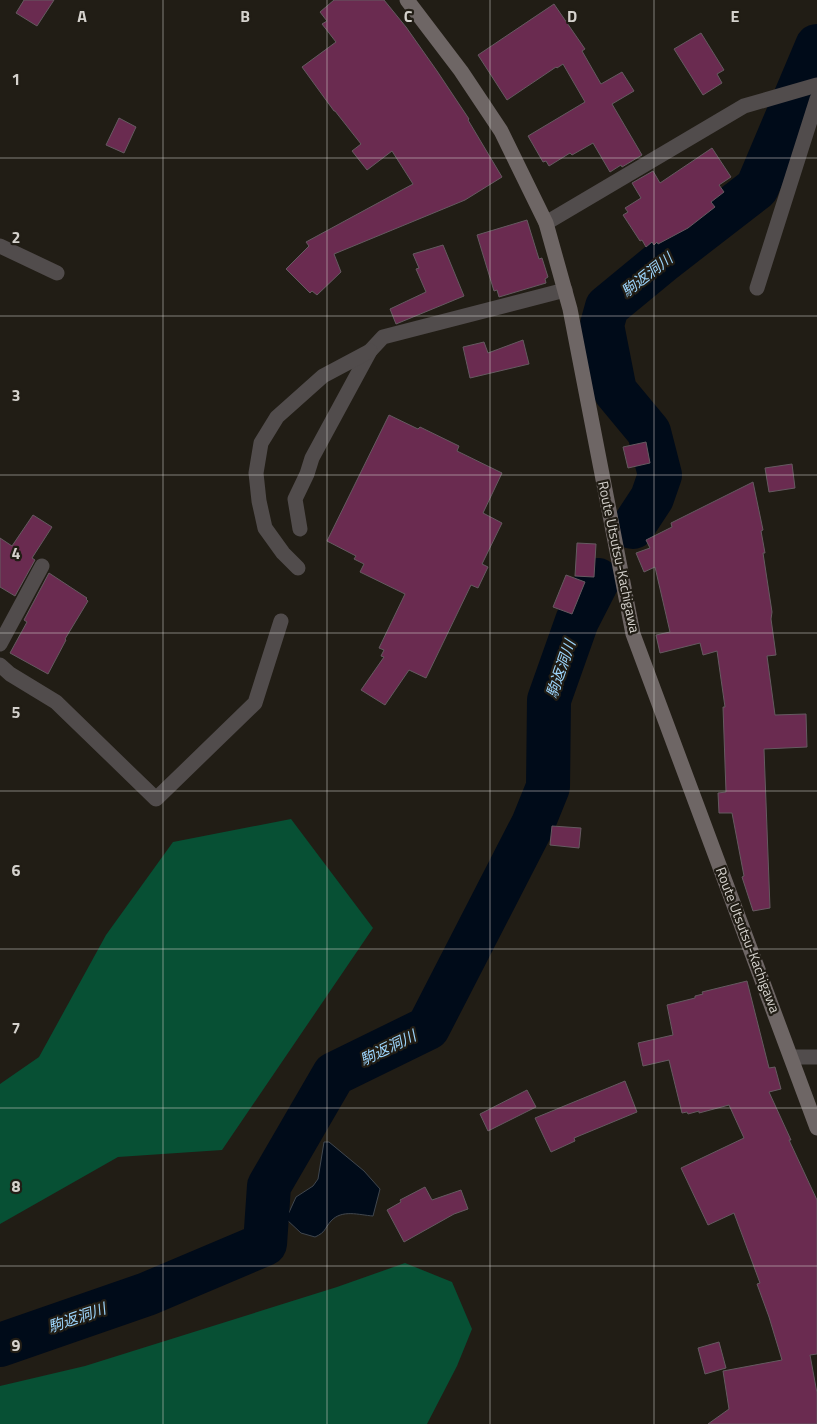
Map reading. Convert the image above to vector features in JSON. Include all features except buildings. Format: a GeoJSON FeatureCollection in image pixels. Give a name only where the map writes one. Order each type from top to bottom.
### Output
{"type":"FeatureCollection","features":[{"type":"Feature","properties":{"kind":"main road","name":"Route Utsutsu-Kachigawa"},"geometry":{"type":"LineString","coordinates":[[407,0],[461,71],[501,131],[546,223],[570,309],[633,634],[817,1128]]}},
{"type":"Feature","properties":{"kind":"street"},"geometry":{"type":"LineString","coordinates":[[546,223],[744,106],[817,85]]}},
{"type":"Feature","properties":{"kind":"street"},"geometry":{"type":"LineString","coordinates":[[757,288],[817,99]]}},
{"type":"Feature","properties":{"kind":"street"},"geometry":{"type":"LineString","coordinates":[[0,246],[58,273]]}},
{"type":"Feature","properties":{"kind":"street"},"geometry":{"type":"LineString","coordinates":[[300,529],[295,499],[307,474],[312,458],[370,351],[383,337],[565,290]]}},
{"type":"Feature","properties":{"kind":"street"},"geometry":{"type":"LineString","coordinates":[[298,568],[283,553],[265,528],[259,501],[256,473],[261,443],[277,417],[323,376],[370,351]]}},
{"type":"Feature","properties":{"kind":"street"},"geometry":{"type":"LineString","coordinates":[[0,644],[42,566]]}},
{"type":"Feature","properties":{"kind":"street"},"geometry":{"type":"LineString","coordinates":[[0,665],[10,674],[56,702],[156,799],[255,703],[281,621]]}},
{"type":"Feature","properties":{"kind":"street"},"geometry":{"type":"LineString","coordinates":[[792,1057],[817,1056]]}},
{"type":"Feature","properties":{"kind":"green space"},"geometry":{"type":"Polygon","coordinates":[[[291,819],[373,928],[222,1150],[118,1157],[0,1224],[0,1084],[39,1057],[106,935],[173,842],[291,819]]]}},
{"type":"Feature","properties":{"kind":"green space"},"geometry":{"type":"Polygon","coordinates":[[[405,1263],[452,1282],[472,1329],[457,1366],[427,1424],[0,1424],[0,1386],[85,1366],[337,1287],[405,1263]]]}},
{"type":"Feature","properties":{"kind":"water"},"geometry":{"type":"Polygon","coordinates":[[[324,1142],[329,1142],[364,1171],[380,1189],[373,1216],[340,1215],[335,1217],[323,1232],[315,1237],[301,1233],[286,1219],[296,1197],[313,1186],[318,1179],[324,1142]]]}},
{"type":"Feature","properties":{"kind":"waterway","name":"駒返洞川"},"geometry":{"type":"LineString","coordinates":[[633,527],[652,498],[660,475],[649,432],[615,391],[602,325],[607,307],[757,188],[817,46]]}},
{"type":"Feature","properties":{"kind":"waterway","name":"駒返洞川"},"geometry":{"type":"LineString","coordinates":[[0,1345],[147,1294],[265,1244],[269,1186],[334,1074],[428,1028],[533,824],[548,787],[549,700],[577,621],[598,580]]}}]}
